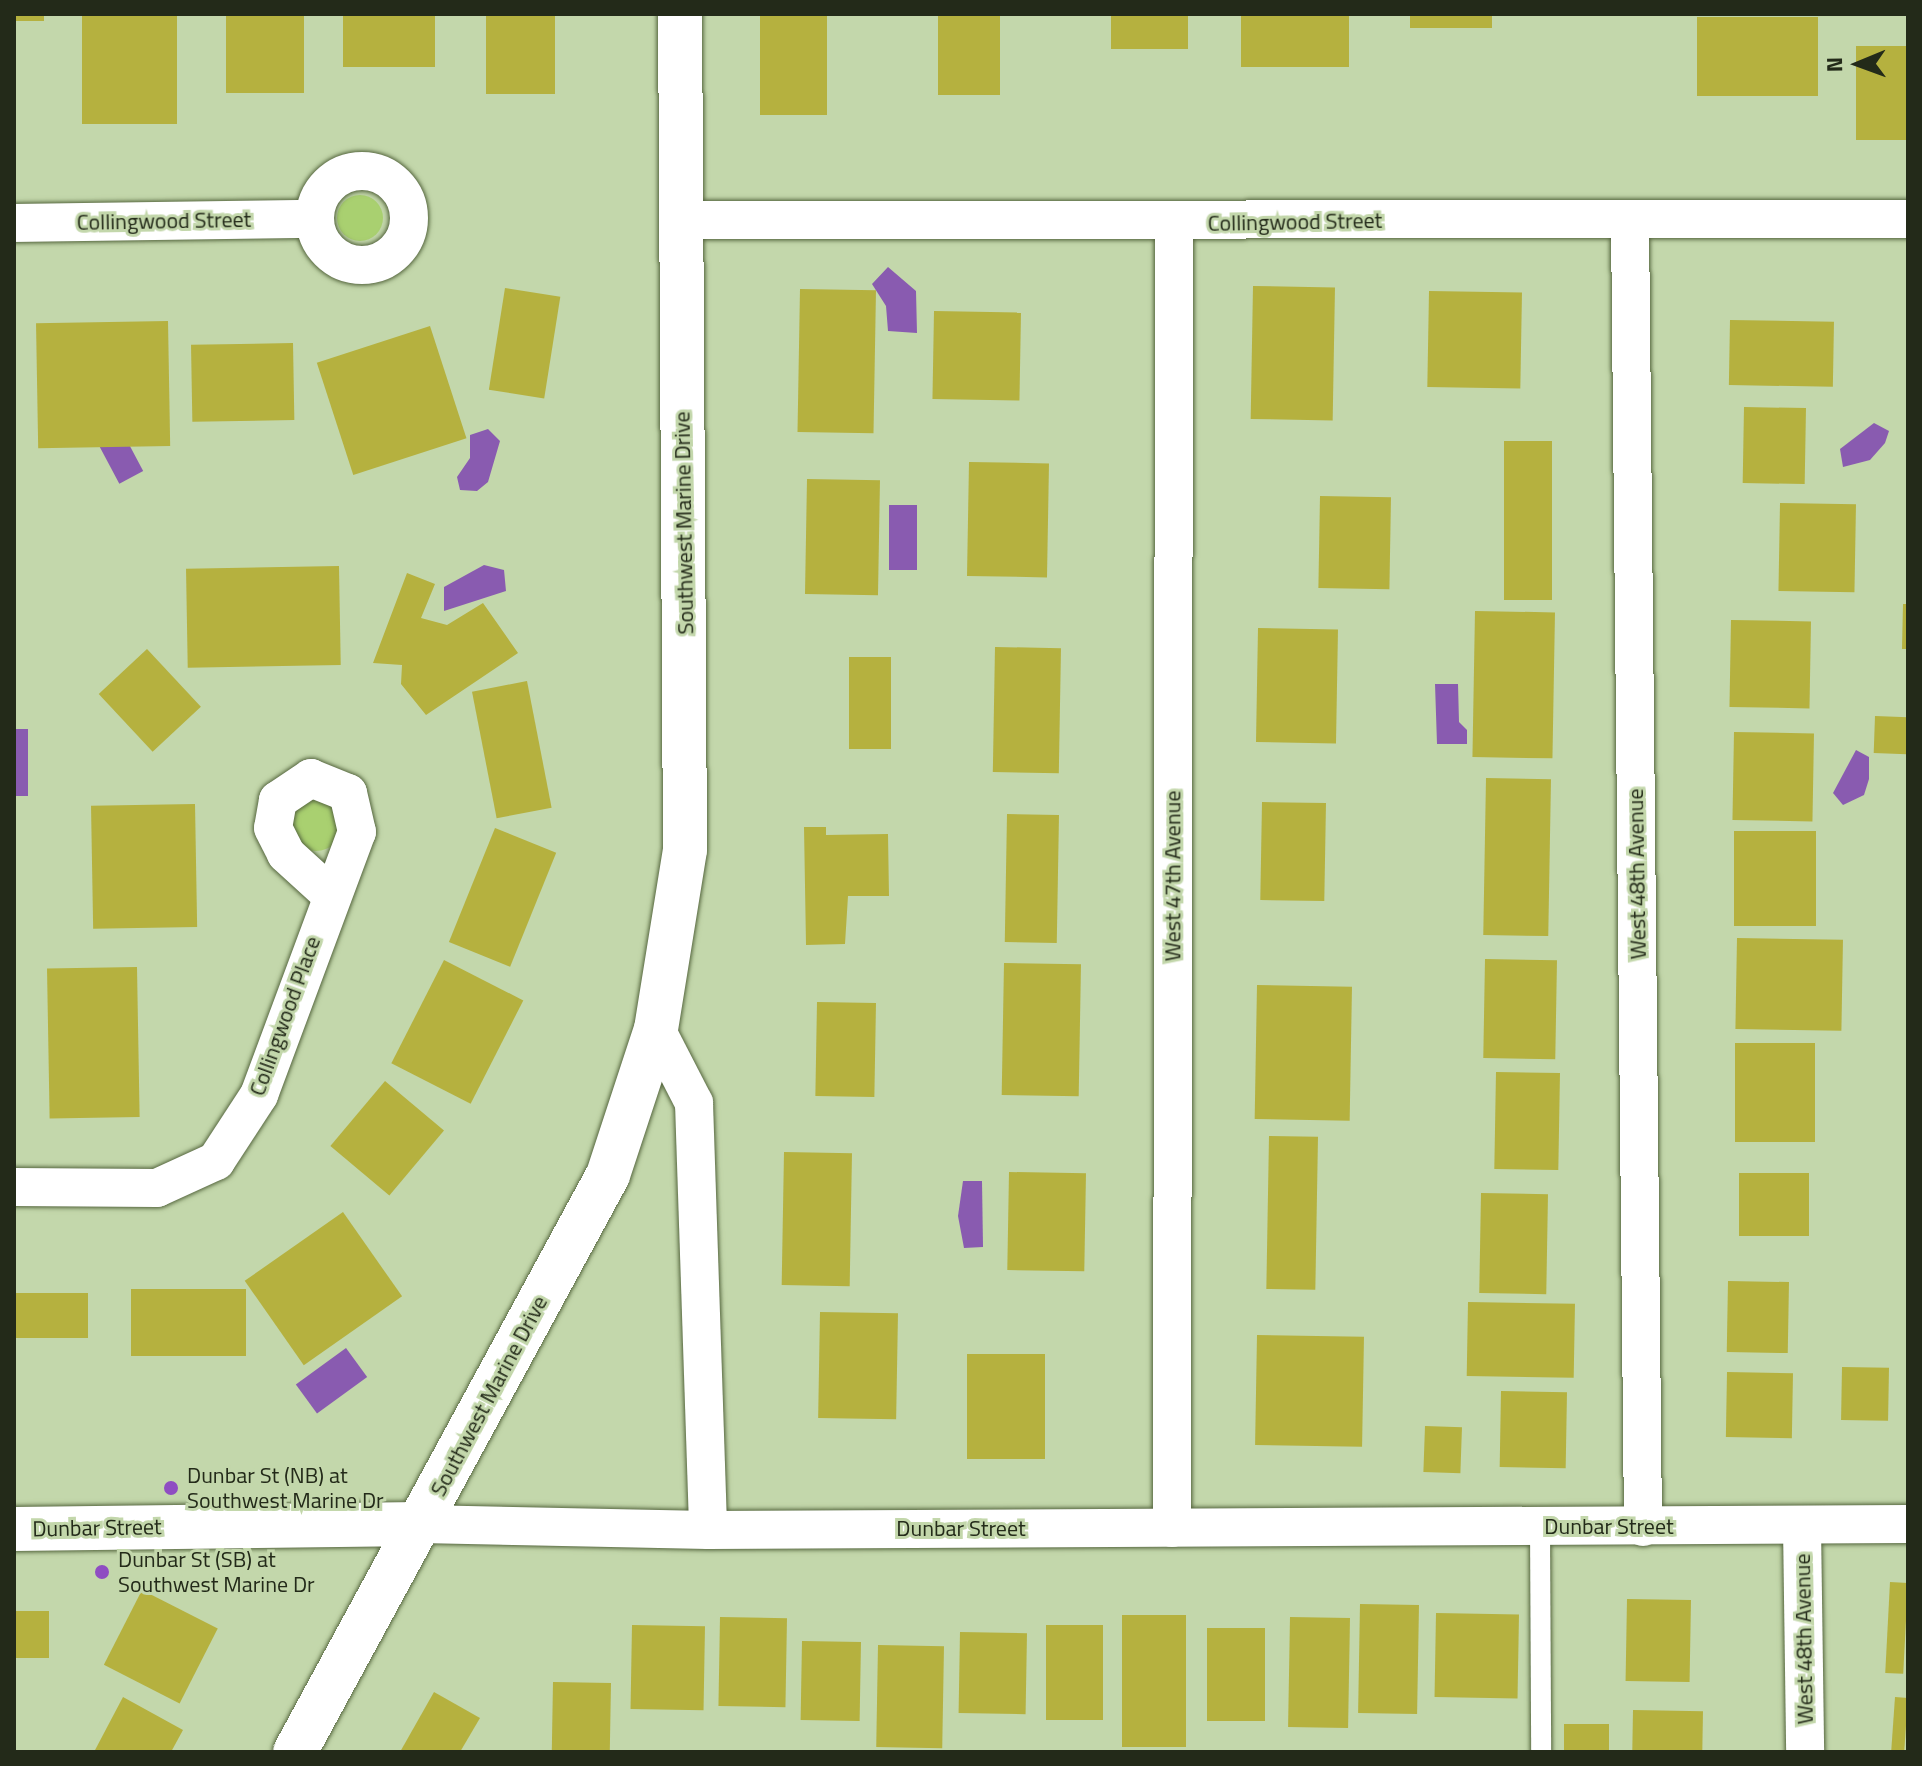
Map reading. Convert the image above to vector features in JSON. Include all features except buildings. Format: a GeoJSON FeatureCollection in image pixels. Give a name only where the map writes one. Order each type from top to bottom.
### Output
{"type":"FeatureCollection","features":[{"type":"Feature","properties":{"kind":"main road","name":"Southwest Marine Drive"},"geometry":{"type":"LineString","coordinates":[[295,1752],[608,1175],[656,1029],[685,850],[680,14]]}},
{"type":"Feature","properties":{"kind":"main road","name":"Dunbar Street"},"geometry":{"type":"LineString","coordinates":[[14,1529],[420,1524]]}},
{"type":"Feature","properties":{"kind":"street","name":"Collingwood Street"},"geometry":{"type":"LineString","coordinates":[[14,223],[314,219]]}},
{"type":"Feature","properties":{"kind":"street","name":"Collingwood Street"},"geometry":{"type":"LineString","coordinates":[[681,220],[1174,223],[1908,219]]}},
{"type":"Feature","properties":{"kind":"street","name":"West 48th Avenue"},"geometry":{"type":"LineString","coordinates":[[1630,220],[1643,1527]]}},
{"type":"Feature","properties":{"kind":"street","name":"West 47th Avenue"},"geometry":{"type":"LineString","coordinates":[[1172,1528],[1174,223]]}},
{"type":"Feature","properties":{"kind":"street","name":"Collingwood Place"},"geometry":{"type":"LineString","coordinates":[[14,1187],[157,1188],[216,1161],[259,1095],[330,894]]}},
{"type":"Feature","properties":{"kind":"street"},"geometry":{"type":"LineString","coordinates":[[656,1029],[694,1103],[708,1530]]}},
{"type":"Feature","properties":{"kind":"street","name":"Dunbar Street"},"geometry":{"type":"LineString","coordinates":[[420,1524],[708,1530],[1908,1524]]}},
{"type":"Feature","properties":{"kind":"street","name":"West 48th Avenue"},"geometry":{"type":"LineString","coordinates":[[1802,1526],[1805,1752]]}},
{"type":"Feature","properties":{"kind":"lane"},"geometry":{"type":"LineString","coordinates":[[1540,1527],[1541,1752]]}},
{"type":"Feature","properties":{"kind":"green space"},"geometry":{"type":"Polygon","coordinates":[[[360,195],[376,202],[383,218],[376,234],[360,241],[344,234],[337,218],[344,202],[360,195]]]}},
{"type":"Feature","properties":{"kind":"green space"},"geometry":{"type":"Polygon","coordinates":[[[316,799],[335,806],[342,825],[335,844],[316,851],[297,844],[290,825],[297,806],[316,799]]]}},
{"type":"Feature","properties":{"kind":"shaded area"},"geometry":{"type":"Polygon","coordinates":[[[888,267],[916,291],[917,333],[888,331],[886,306],[872,284],[888,267]]]}},
{"type":"Feature","properties":{"kind":"shaded area"},"geometry":{"type":"Polygon","coordinates":[[[115,418],[143,471],[119,484],[91,431],[115,418]]]}},
{"type":"Feature","properties":{"kind":"shaded area"},"geometry":{"type":"Polygon","coordinates":[[[1874,423],[1889,431],[1885,443],[1870,460],[1843,467],[1840,449],[1874,423]]]}},
{"type":"Feature","properties":{"kind":"shaded area"},"geometry":{"type":"Polygon","coordinates":[[[488,429],[500,441],[488,482],[477,491],[460,490],[457,477],[470,458],[470,435],[488,429]]]}},
{"type":"Feature","properties":{"kind":"shaded area"},"geometry":{"type":"Polygon","coordinates":[[[889,505],[917,505],[917,570],[889,570],[889,505]]]}},
{"type":"Feature","properties":{"kind":"shaded area"},"geometry":{"type":"Polygon","coordinates":[[[484,565],[504,570],[506,591],[444,611],[444,587],[484,565]]]}},
{"type":"Feature","properties":{"kind":"shaded area"},"geometry":{"type":"Polygon","coordinates":[[[1435,684],[1458,684],[1459,722],[1467,730],[1467,744],[1437,744],[1435,684]]]}},
{"type":"Feature","properties":{"kind":"shaded area"},"geometry":{"type":"Polygon","coordinates":[[[14,729],[28,729],[28,796],[14,796],[14,729]]]}},
{"type":"Feature","properties":{"kind":"shaded area"},"geometry":{"type":"Polygon","coordinates":[[[1856,750],[1869,757],[1869,779],[1864,795],[1843,805],[1833,793],[1856,750]]]}},
{"type":"Feature","properties":{"kind":"shaded area"},"geometry":{"type":"Polygon","coordinates":[[[963,1181],[982,1181],[983,1247],[964,1248],[958,1216],[963,1181]]]}},
{"type":"Feature","properties":{"kind":"shaded area"},"geometry":{"type":"Polygon","coordinates":[[[346,1348],[367,1377],[317,1414],[296,1384],[346,1348]]]}},
{"type":"Feature","properties":{"kind":"place","name":"Dunbar St (NB) at Southwest Marine Dr"},"geometry":{"type":"Point","coordinates":[171,1488]}},
{"type":"Feature","properties":{"kind":"place","name":"Dunbar St (SB) at Southwest Marine Dr"},"geometry":{"type":"Point","coordinates":[102,1572]}}]}
